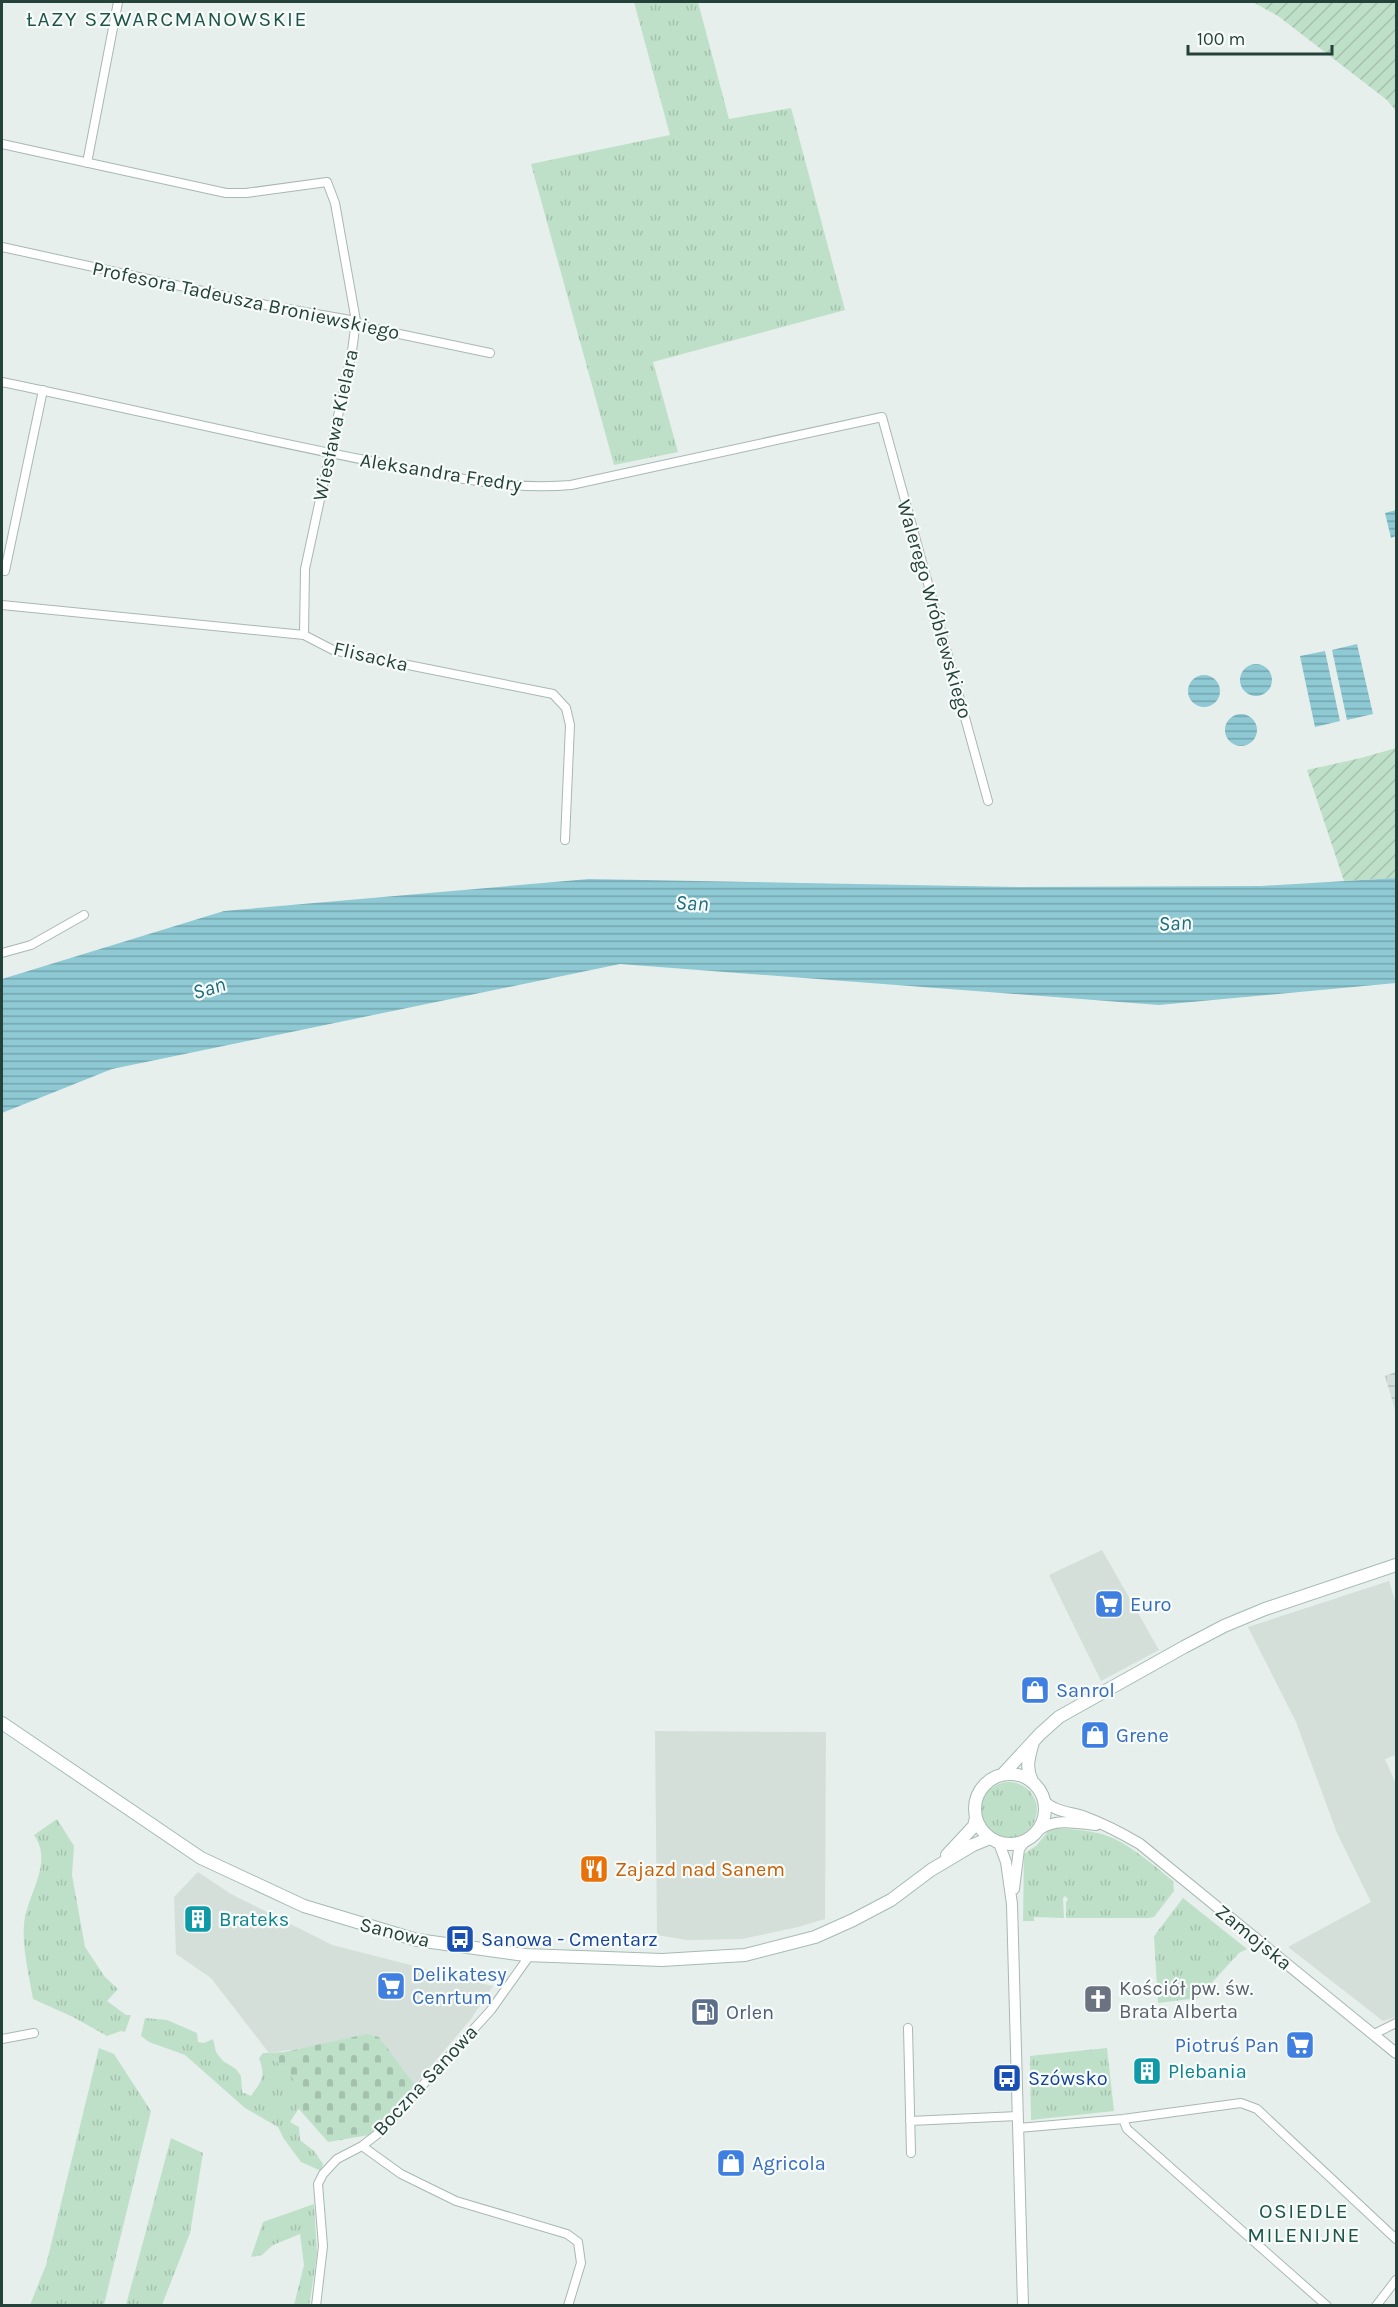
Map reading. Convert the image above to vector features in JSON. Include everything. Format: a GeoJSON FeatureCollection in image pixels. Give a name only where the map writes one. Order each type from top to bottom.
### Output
{"type":"FeatureCollection","features":[{"type":"Feature","properties":{"kind":"main road"},"geometry":{"type":"LineString","coordinates":[[1003,1774],[1052,1722],[1074,1707],[1224,1626],[1265,1609],[1396,1565]]}},
{"type":"Feature","properties":{"kind":"main road","name":"Sanowa"},"geometry":{"type":"LineString","coordinates":[[2,1723],[201,1858],[304,1906],[417,1940],[530,1955],[662,1960],[745,1955],[815,1937],[891,1900],[931,1870]]}},
{"type":"Feature","properties":{"kind":"main road"},"geometry":{"type":"LineString","coordinates":[[931,1870],[973,1845],[994,1841],[1010,1845],[1024,1842],[1040,1829],[1046,1812],[1045,1802],[1039,1788],[1027,1772],[1027,1763],[1034,1740]]}},
{"type":"Feature","properties":{"kind":"main road"},"geometry":{"type":"LineString","coordinates":[[931,1870],[966,1837],[974,1826],[975,1804],[984,1785],[992,1778],[1003,1774],[1017,1774],[1032,1781]]}},
{"type":"Feature","properties":{"kind":"main road"},"geometry":{"type":"LineString","coordinates":[[976,1818],[981,1830],[994,1841]]}},
{"type":"Feature","properties":{"kind":"street"},"geometry":{"type":"LineString","coordinates":[[2,144],[87,163],[118,2]]}},
{"type":"Feature","properties":{"kind":"street","name":"Wiesława Kielara"},"geometry":{"type":"LineString","coordinates":[[87,163],[226,193],[246,193],[327,182],[335,203],[356,321],[352,351],[305,569],[304,635]]}},
{"type":"Feature","properties":{"kind":"street","name":"Profesora Tadeusza Broniewskiego"},"geometry":{"type":"LineString","coordinates":[[2,247],[271,306],[356,321],[361,326],[490,353]]}},
{"type":"Feature","properties":{"kind":"street","name":"Aleksandra Fredry"},"geometry":{"type":"LineString","coordinates":[[2,382],[329,453],[497,484],[571,485],[882,417]]}},
{"type":"Feature","properties":{"kind":"street"},"geometry":{"type":"LineString","coordinates":[[5,571],[43,390]]}},
{"type":"Feature","properties":{"kind":"street","name":"Walerego Wróblewskiego"},"geometry":{"type":"LineString","coordinates":[[882,417],[988,801]]}},
{"type":"Feature","properties":{"kind":"street","name":"Flisacka"},"geometry":{"type":"LineString","coordinates":[[2,605],[304,635],[333,650],[553,694],[566,708],[570,724],[566,840]]}},
{"type":"Feature","properties":{"kind":"street"},"geometry":{"type":"LineString","coordinates":[[2,953],[31,945],[84,915]]}},
{"type":"Feature","properties":{"kind":"street","name":"Zamojska"},"geometry":{"type":"LineString","coordinates":[[1045,1802],[1050,1807],[1083,1816],[1108,1827],[1150,1851],[1396,2053]]}},
{"type":"Feature","properties":{"kind":"street","name":"Zamojska"},"geometry":{"type":"LineString","coordinates":[[1040,1829],[1050,1822],[1108,1827]]}},
{"type":"Feature","properties":{"kind":"street"},"geometry":{"type":"LineString","coordinates":[[994,1841],[1006,1862],[1012,1904],[1023,2306]]}},
{"type":"Feature","properties":{"kind":"street"},"geometry":{"type":"LineString","coordinates":[[1012,1904],[1019,1849],[1024,1842]]}},
{"type":"Feature","properties":{"kind":"street","name":"Boczna Sanowa"},"geometry":{"type":"LineString","coordinates":[[316,2306],[323,2246],[318,2184],[323,2174],[337,2159],[362,2146],[380,2132],[491,2010],[530,1955]]}},
{"type":"Feature","properties":{"kind":"street"},"geometry":{"type":"LineString","coordinates":[[1374,2034],[1396,2023]]}},
{"type":"Feature","properties":{"kind":"street"},"geometry":{"type":"LineString","coordinates":[[908,2028],[911,2153]]}},
{"type":"Feature","properties":{"kind":"street"},"geometry":{"type":"LineString","coordinates":[[2,2039],[34,2033]]}},
{"type":"Feature","properties":{"kind":"street"},"geometry":{"type":"LineString","coordinates":[[1018,2128],[1124,2119],[1241,2103],[1257,2109],[1396,2239]]}},
{"type":"Feature","properties":{"kind":"street"},"geometry":{"type":"LineString","coordinates":[[910,2121],[1018,2116]]}},
{"type":"Feature","properties":{"kind":"street"},"geometry":{"type":"LineString","coordinates":[[1124,2119],[1127,2129],[1327,2306]]}},
{"type":"Feature","properties":{"kind":"street","name":"Boczna Sanowa"},"geometry":{"type":"LineString","coordinates":[[362,2146],[401,2175],[456,2201],[567,2234],[578,2242],[581,2263],[568,2306]]}},
{"type":"Feature","properties":{"kind":"street"},"geometry":{"type":"LineString","coordinates":[[1376,2306],[1396,2280]]}},
{"type":"Feature","properties":{"kind":"shaded area"},"geometry":{"type":"Polygon","coordinates":[[[1396,1372],[1396,1413],[1385,1376],[1396,1372]]]}},
{"type":"Feature","properties":{"kind":"shaded area"},"geometry":{"type":"Polygon","coordinates":[[[1102,1550],[1159,1650],[1101,1681],[1049,1575],[1102,1550]]]}},
{"type":"Feature","properties":{"kind":"shaded area"},"geometry":{"type":"Polygon","coordinates":[[[1389,1581],[1396,1604],[1396,1755],[1385,1759],[1396,1784],[1396,2017],[1383,2021],[1288,1947],[1371,1902],[1337,1833],[1296,1722],[1248,1627],[1389,1581]]]}},
{"type":"Feature","properties":{"kind":"shaded area"},"geometry":{"type":"Polygon","coordinates":[[[655,1731],[826,1732],[825,1919],[742,1939],[687,1940],[657,1935],[655,1731]]]}},
{"type":"Feature","properties":{"kind":"shaded area"},"geometry":{"type":"Polygon","coordinates":[[[198,1872],[231,1894],[332,1945],[493,1986],[471,2019],[415,2085],[379,2037],[269,2053],[211,1978],[176,1954],[174,1897],[198,1872]]]}},
{"type":"Feature","properties":{"kind":"green space"},"geometry":{"type":"Polygon","coordinates":[[[634,2],[698,2],[729,119],[791,108],[845,310],[653,362],[678,452],[614,465],[531,164],[670,135],[634,2]]]}},
{"type":"Feature","properties":{"kind":"green space"},"geometry":{"type":"Polygon","coordinates":[[[1253,2],[1396,2],[1396,111],[1387,100],[1278,16],[1253,2]]]}},
{"type":"Feature","properties":{"kind":"green space"},"geometry":{"type":"Polygon","coordinates":[[[1396,748],[1396,878],[1344,881],[1307,770],[1396,748]]]}},
{"type":"Feature","properties":{"kind":"green space"},"geometry":{"type":"Polygon","coordinates":[[[1003,1782],[1015,1782],[1025,1786],[1033,1794],[1037,1810],[1033,1826],[1025,1834],[1015,1838],[1003,1838],[993,1834],[985,1826],[981,1816],[981,1804],[985,1794],[993,1786],[1003,1782]]]}},
{"type":"Feature","properties":{"kind":"green space"},"geometry":{"type":"Polygon","coordinates":[[[57,1819],[74,1846],[72,1875],[85,1947],[105,1977],[118,1989],[107,2001],[126,2015],[131,2015],[125,2032],[121,2031],[107,2036],[33,1999],[26,1962],[24,1924],[40,1868],[41,1856],[34,1835],[57,1819]]]}},
{"type":"Feature","properties":{"kind":"green space"},"geometry":{"type":"Polygon","coordinates":[[[1055,1828],[1102,1834],[1121,1842],[1173,1881],[1174,1891],[1154,1917],[1149,1918],[1066,1918],[1068,1899],[1065,1896],[1063,1898],[1064,1918],[1034,1917],[1034,1921],[1023,1921],[1024,1854],[1037,1845],[1048,1831],[1055,1828]]]}},
{"type":"Feature","properties":{"kind":"green space"},"geometry":{"type":"Polygon","coordinates":[[[1183,1898],[1247,1949],[1239,1953],[1198,1998],[1158,2003],[1154,1936],[1183,1898]]]}},
{"type":"Feature","properties":{"kind":"green space"},"geometry":{"type":"Polygon","coordinates":[[[145,2018],[167,2020],[197,2033],[198,2042],[204,2043],[213,2039],[216,2052],[241,2076],[242,2092],[251,2096],[262,2078],[259,2058],[263,2053],[269,2053],[308,2094],[290,2122],[299,2127],[300,2140],[314,2151],[323,2164],[321,2171],[301,2162],[278,2127],[245,2108],[185,2055],[149,2042],[141,2036],[145,2018]]]}},
{"type":"Feature","properties":{"kind":"green space"},"geometry":{"type":"Polygon","coordinates":[[[367,2034],[379,2037],[415,2085],[369,2135],[328,2142],[298,2108],[307,2094],[269,2053],[284,2052],[367,2034]]]}},
{"type":"Feature","properties":{"kind":"green space"},"geometry":{"type":"Polygon","coordinates":[[[99,2048],[114,2054],[151,2111],[104,2305],[30,2305],[46,2265],[99,2048]]]}},
{"type":"Feature","properties":{"kind":"green space"},"geometry":{"type":"Polygon","coordinates":[[[1107,2048],[1114,2111],[1031,2120],[1030,2056],[1107,2048]]]}},
{"type":"Feature","properties":{"kind":"green space"},"geometry":{"type":"Polygon","coordinates":[[[171,2138],[203,2153],[190,2233],[162,2305],[126,2305],[171,2138]]]}},
{"type":"Feature","properties":{"kind":"green space"},"geometry":{"type":"Polygon","coordinates":[[[314,2204],[317,2254],[310,2301],[309,2305],[294,2305],[304,2265],[300,2234],[273,2245],[262,2255],[251,2257],[263,2222],[314,2204]]]}},
{"type":"Feature","properties":{"kind":"water"},"geometry":{"type":"Polygon","coordinates":[[[1396,510],[1396,536],[1391,538],[1385,513],[1396,510]]]}},
{"type":"Feature","properties":{"kind":"water"},"geometry":{"type":"Polygon","coordinates":[[[1357,644],[1373,714],[1347,720],[1332,650],[1357,644]]]}},
{"type":"Feature","properties":{"kind":"water"},"geometry":{"type":"Polygon","coordinates":[[[1325,651],[1340,721],[1315,727],[1300,656],[1325,651]]]}},
{"type":"Feature","properties":{"kind":"water"},"geometry":{"type":"Polygon","coordinates":[[[1256,664],[1267,669],[1272,680],[1267,691],[1256,696],[1245,691],[1240,680],[1245,669],[1256,664]]]}},
{"type":"Feature","properties":{"kind":"water"},"geometry":{"type":"Polygon","coordinates":[[[1204,675],[1215,680],[1220,691],[1215,702],[1204,707],[1193,702],[1188,691],[1193,680],[1204,675]]]}},
{"type":"Feature","properties":{"kind":"water"},"geometry":{"type":"Polygon","coordinates":[[[1241,714],[1252,719],[1257,730],[1252,741],[1241,746],[1230,741],[1225,730],[1230,719],[1241,714]]]}},
{"type":"Feature","properties":{"kind":"water","name":"San"},"geometry":{"type":"Polygon","coordinates":[[[1396,878],[1396,983],[1159,1005],[620,964],[112,1069],[2,1113],[2,979],[224,911],[589,879],[1020,887],[1261,886],[1396,878]]]}},
{"type":"Feature","properties":{"kind":"place","name":"Euro"},"geometry":{"type":"Point","coordinates":[1109,1604]}},
{"type":"Feature","properties":{"kind":"place","name":"Sanrol"},"geometry":{"type":"Point","coordinates":[1035,1690]}},
{"type":"Feature","properties":{"kind":"place","name":"Grene"},"geometry":{"type":"Point","coordinates":[1095,1735]}},
{"type":"Feature","properties":{"kind":"place","name":"Zajazd nad Sanem"},"geometry":{"type":"Point","coordinates":[594,1869]}},
{"type":"Feature","properties":{"kind":"place","name":"Brateks"},"geometry":{"type":"Point","coordinates":[198,1919]}},
{"type":"Feature","properties":{"kind":"place","name":"Sanowa - Cmentarz"},"geometry":{"type":"Point","coordinates":[460,1939]}},
{"type":"Feature","properties":{"kind":"place","name":"Delikatesy Cenrtum"},"geometry":{"type":"Point","coordinates":[391,1986]}},
{"type":"Feature","properties":{"kind":"place","name":"Kościół pw. św. Brata Alberta"},"geometry":{"type":"Point","coordinates":[1098,1999]}},
{"type":"Feature","properties":{"kind":"place","name":"Orlen"},"geometry":{"type":"Point","coordinates":[705,2012]}},
{"type":"Feature","properties":{"kind":"place","name":"Piotruś Pan"},"geometry":{"type":"Point","coordinates":[1300,2045]}},
{"type":"Feature","properties":{"kind":"place","name":"Plebania"},"geometry":{"type":"Point","coordinates":[1147,2071]}},
{"type":"Feature","properties":{"kind":"place","name":"Szówsko"},"geometry":{"type":"Point","coordinates":[1007,2078]}},
{"type":"Feature","properties":{"kind":"place","name":"Agricola"},"geometry":{"type":"Point","coordinates":[731,2163]}},
{"type":"Feature","properties":{"kind":"district","name":"ŁAZY SZWARCMANOWSKIE"},"geometry":{"type":"Point","coordinates":[167,19]}},
{"type":"Feature","properties":{"kind":"district","name":"OSIEDLE MILENIJNE"},"geometry":{"type":"Point","coordinates":[1304,2223]}}]}
